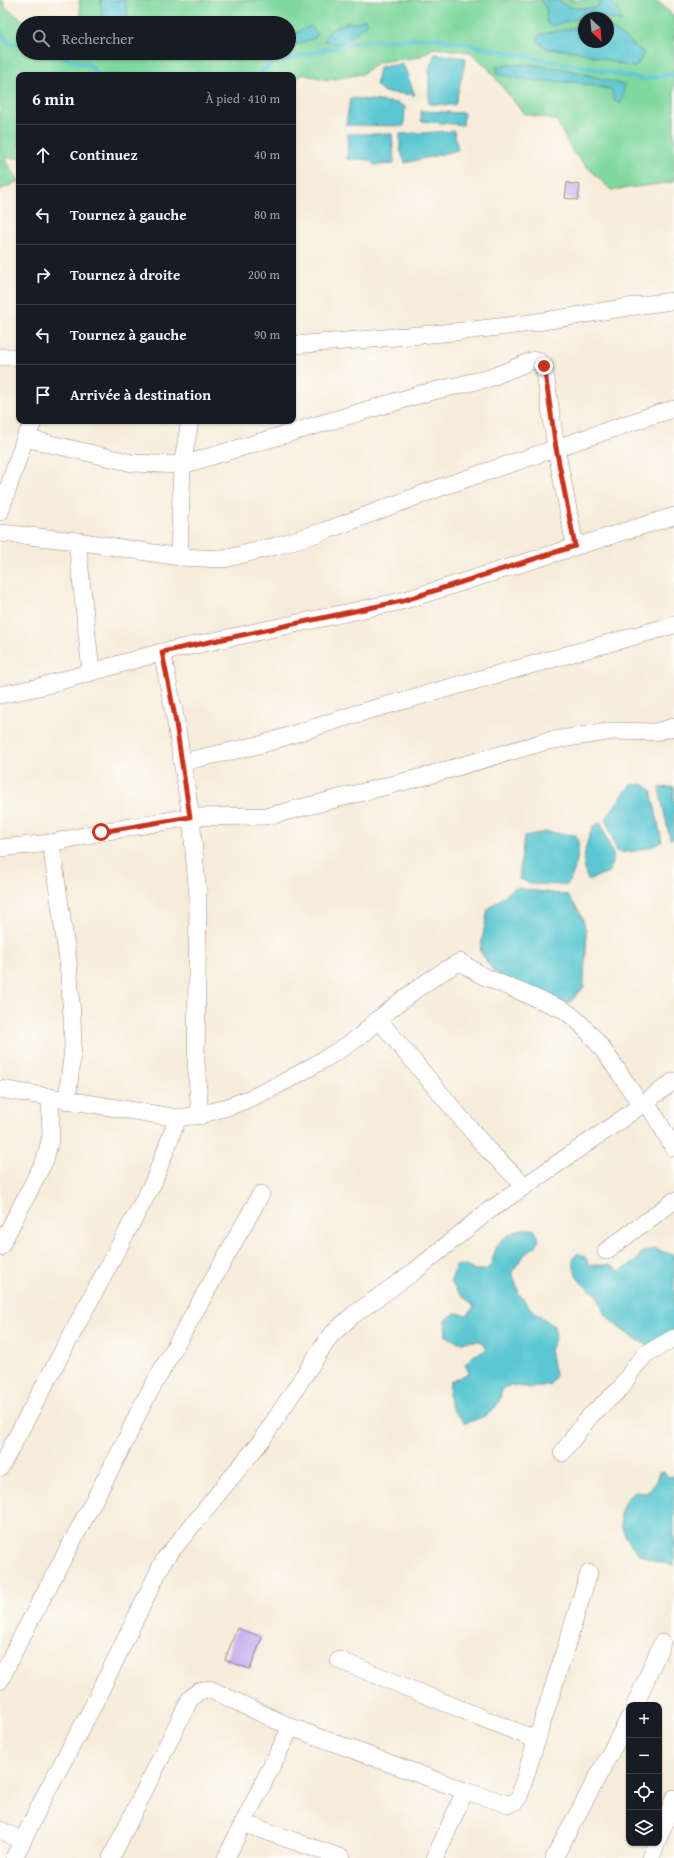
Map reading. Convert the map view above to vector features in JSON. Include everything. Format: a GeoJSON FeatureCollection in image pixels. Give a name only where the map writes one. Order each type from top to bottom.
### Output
{"type":"FeatureCollection","features":[{"type":"Feature","properties":{"kind":"street"},"geometry":{"type":"LineString","coordinates":[[296,345],[515,325],[581,316],[650,303],[674,301]]}},
{"type":"Feature","properties":{"kind":"street"},"geometry":{"type":"LineString","coordinates":[[0,357],[16,357]]}},
{"type":"Feature","properties":{"kind":"street"},"geometry":{"type":"LineString","coordinates":[[25,438],[132,463],[182,465],[425,393],[490,378],[531,361],[537,360],[544,366],[556,448],[575,546]]}},
{"type":"Feature","properties":{"kind":"street"},"geometry":{"type":"LineString","coordinates":[[0,533],[77,541],[179,557],[224,559],[276,546],[326,531],[436,489],[674,409]]}},
{"type":"Feature","properties":{"kind":"street"},"geometry":{"type":"LineString","coordinates":[[0,512],[25,438],[32,424]]}},
{"type":"Feature","properties":{"kind":"street"},"geometry":{"type":"LineString","coordinates":[[179,557],[182,465],[189,424]]}},
{"type":"Feature","properties":{"kind":"street"},"geometry":{"type":"LineString","coordinates":[[0,695],[39,687],[162,652],[402,601],[674,516]]}},
{"type":"Feature","properties":{"kind":"street"},"geometry":{"type":"LineString","coordinates":[[77,541],[91,672]]}},
{"type":"Feature","properties":{"kind":"street"},"geometry":{"type":"LineString","coordinates":[[182,762],[263,744],[359,713],[674,624]]}},
{"type":"Feature","properties":{"kind":"street"},"geometry":{"type":"LineString","coordinates":[[162,652],[182,762],[190,817],[198,897],[196,1060],[200,1116]]}},
{"type":"Feature","properties":{"kind":"street"},"geometry":{"type":"LineString","coordinates":[[0,848],[51,843],[101,832],[190,817],[269,816],[426,776],[547,741],[614,731],[655,732],[674,727]]}},
{"type":"Feature","properties":{"kind":"street"},"geometry":{"type":"LineString","coordinates":[[51,843],[68,961],[72,1061],[66,1101]]}},
{"type":"Feature","properties":{"kind":"street"},"geometry":{"type":"LineString","coordinates":[[0,1089],[66,1101],[178,1118],[200,1116],[258,1095],[285,1082],[341,1049],[360,1036],[378,1019],[434,977],[462,962],[483,976],[564,1010],[574,1017],[604,1052],[643,1103],[674,1148]]}},
{"type":"Feature","properties":{"kind":"street"},"geometry":{"type":"LineString","coordinates":[[378,1019],[487,1149],[526,1186]]}},
{"type":"Feature","properties":{"kind":"street"},"geometry":{"type":"LineString","coordinates":[[14,1858],[48,1789],[92,1708],[164,1560],[261,1441],[330,1336],[359,1311],[415,1271],[487,1212],[526,1186],[674,1080]]}},
{"type":"Feature","properties":{"kind":"street"},"geometry":{"type":"LineString","coordinates":[[0,1247],[45,1160],[51,1136],[50,1097]]}},
{"type":"Feature","properties":{"kind":"street"},"geometry":{"type":"LineString","coordinates":[[0,1468],[153,1184],[178,1118]]}},
{"type":"Feature","properties":{"kind":"street"},"geometry":{"type":"LineString","coordinates":[[0,1682],[7,1649],[123,1447],[140,1409],[261,1194]]}},
{"type":"Feature","properties":{"kind":"street"},"geometry":{"type":"LineString","coordinates":[[606,1251],[674,1201]]}},
{"type":"Feature","properties":{"kind":"street"},"geometry":{"type":"LineString","coordinates":[[562,1453],[590,1416],[622,1388],[635,1366],[646,1354],[674,1338]]}},
{"type":"Feature","properties":{"kind":"street"},"geometry":{"type":"LineString","coordinates":[[111,1858],[190,1699],[199,1691],[208,1689],[291,1727],[465,1791],[508,1804],[515,1802],[519,1797],[588,1573]]}},
{"type":"Feature","properties":{"kind":"street"},"geometry":{"type":"LineString","coordinates":[[636,1702],[662,1643]]}},
{"type":"Feature","properties":{"kind":"street"},"geometry":{"type":"LineString","coordinates":[[339,1660],[537,1740]]}},
{"type":"Feature","properties":{"kind":"street"},"geometry":{"type":"LineString","coordinates":[[554,1858],[626,1724]]}},
{"type":"Feature","properties":{"kind":"street"},"geometry":{"type":"LineString","coordinates":[[226,1858],[291,1727]]}},
{"type":"Feature","properties":{"kind":"street"},"geometry":{"type":"LineString","coordinates":[[435,1858],[465,1791]]}},
{"type":"Feature","properties":{"kind":"street"},"geometry":{"type":"LineString","coordinates":[[662,1832],[670,1820],[674,1798]]}},
{"type":"Feature","properties":{"kind":"street"},"geometry":{"type":"LineString","coordinates":[[243,1823],[337,1857]]}},
{"type":"Feature","properties":{"kind":"street"},"geometry":{"type":"LineString","coordinates":[[0,1830],[22,1841]]}},
{"type":"Feature","properties":{"kind":"street"},"geometry":{"type":"LineString","coordinates":[[651,1858],[656,1846]]}},
{"type":"Feature","properties":{"kind":"green space"},"geometry":{"type":"Polygon","coordinates":[[[0,0],[2,0],[7,9],[17,16],[16,60],[296,60],[296,16],[81,16],[79,0],[656,0],[674,16],[674,182],[611,190],[573,153],[557,121],[523,113],[487,67],[470,52],[434,48],[419,57],[378,62],[362,74],[328,80],[302,74],[296,79],[296,72],[16,72],[16,158],[4,157],[16,176],[16,182],[0,190],[0,0]]]}},
{"type":"Feature","properties":{"kind":"water"},"geometry":{"type":"Polygon","coordinates":[[[100,0],[125,0],[128,16],[102,16],[100,0]]]}},
{"type":"Feature","properties":{"kind":"water"},"geometry":{"type":"Polygon","coordinates":[[[540,0],[558,0],[566,6],[576,8],[596,8],[602,0],[610,0],[619,11],[622,22],[614,20],[614,12],[578,12],[578,18],[551,26],[546,22],[547,10],[540,0]]]}},
{"type":"Feature","properties":{"kind":"water"},"geometry":{"type":"Polygon","coordinates":[[[365,19],[368,22],[347,40],[338,44],[324,41],[329,31],[348,22],[356,23],[365,19]]]}},
{"type":"Feature","properties":{"kind":"water"},"geometry":{"type":"Polygon","coordinates":[[[311,26],[317,33],[315,38],[296,45],[296,33],[311,26]]]}},
{"type":"Feature","properties":{"kind":"water"},"geometry":{"type":"Polygon","coordinates":[[[578,27],[578,48],[614,48],[614,30],[644,53],[635,68],[576,51],[549,49],[537,41],[541,34],[578,27]]]}},
{"type":"Feature","properties":{"kind":"water"},"geometry":{"type":"Polygon","coordinates":[[[435,54],[466,58],[455,105],[429,104],[429,70],[435,54]]]}},
{"type":"Feature","properties":{"kind":"water"},"geometry":{"type":"Polygon","coordinates":[[[403,64],[415,95],[384,92],[376,85],[379,67],[403,64]]]}},
{"type":"Feature","properties":{"kind":"water"},"geometry":{"type":"Polygon","coordinates":[[[527,64],[570,70],[625,85],[621,103],[614,101],[611,89],[572,82],[534,81],[497,74],[497,66],[527,64]]]}},
{"type":"Feature","properties":{"kind":"water"},"geometry":{"type":"Polygon","coordinates":[[[350,98],[398,103],[405,107],[404,126],[346,125],[350,98]]]}},
{"type":"Feature","properties":{"kind":"water"},"geometry":{"type":"Polygon","coordinates":[[[421,111],[464,113],[463,125],[421,121],[421,111]]]}},
{"type":"Feature","properties":{"kind":"water"},"geometry":{"type":"Polygon","coordinates":[[[454,131],[458,150],[405,163],[400,149],[400,134],[454,131]]]}},
{"type":"Feature","properties":{"kind":"water"},"geometry":{"type":"Polygon","coordinates":[[[348,134],[392,134],[394,164],[374,165],[371,160],[347,159],[348,134]]]}},
{"type":"Feature","properties":{"kind":"water"},"geometry":{"type":"Polygon","coordinates":[[[643,784],[651,790],[662,842],[640,850],[617,852],[606,818],[630,785],[643,784]]]}},
{"type":"Feature","properties":{"kind":"water"},"geometry":{"type":"Polygon","coordinates":[[[674,787],[674,838],[670,839],[659,788],[674,787]]]}},
{"type":"Feature","properties":{"kind":"water"},"geometry":{"type":"Polygon","coordinates":[[[601,823],[614,858],[609,872],[588,880],[584,867],[586,846],[593,826],[601,823]]]}},
{"type":"Feature","properties":{"kind":"water"},"geometry":{"type":"Polygon","coordinates":[[[546,832],[576,835],[578,841],[577,861],[573,874],[567,885],[534,884],[519,879],[524,836],[546,832]]]}},
{"type":"Feature","properties":{"kind":"water"},"geometry":{"type":"Polygon","coordinates":[[[514,888],[567,895],[582,918],[586,939],[584,987],[570,1002],[551,1005],[494,972],[480,951],[488,909],[514,888]]]}},
{"type":"Feature","properties":{"kind":"water"},"geometry":{"type":"Polygon","coordinates":[[[525,1229],[534,1229],[539,1238],[536,1246],[524,1255],[512,1272],[519,1294],[532,1310],[554,1326],[556,1337],[550,1350],[555,1375],[550,1384],[532,1388],[510,1385],[502,1389],[495,1408],[485,1416],[465,1423],[451,1405],[449,1396],[450,1382],[469,1373],[465,1364],[473,1356],[486,1350],[481,1341],[458,1342],[446,1336],[445,1320],[456,1313],[468,1315],[474,1307],[456,1290],[451,1281],[456,1266],[464,1265],[473,1270],[486,1270],[492,1262],[497,1246],[500,1242],[507,1236],[525,1229]]]}},
{"type":"Feature","properties":{"kind":"water"},"geometry":{"type":"Polygon","coordinates":[[[654,1249],[674,1255],[674,1336],[657,1351],[629,1335],[612,1322],[600,1305],[598,1295],[587,1288],[577,1276],[573,1258],[578,1253],[585,1257],[589,1265],[609,1265],[620,1271],[637,1261],[641,1253],[654,1249]]]}},
{"type":"Feature","properties":{"kind":"water"},"geometry":{"type":"Polygon","coordinates":[[[659,1472],[664,1472],[668,1477],[674,1476],[674,1565],[647,1558],[640,1553],[628,1541],[621,1525],[622,1508],[626,1500],[635,1492],[647,1493],[656,1481],[659,1472]]]}},
{"type":"Feature","properties":{"kind":"building"},"geometry":{"type":"Polygon","coordinates":[[[567,183],[580,185],[578,200],[565,198],[567,183]]]}},
{"type":"Feature","properties":{"kind":"building"},"geometry":{"type":"Polygon","coordinates":[[[237,1628],[262,1637],[250,1669],[225,1660],[237,1628]]]}},
{"type":"Feature","properties":{"kind":"waterway"},"geometry":{"type":"LineString","coordinates":[[0,33],[9,42],[16,44]]}},
{"type":"Feature","properties":{"kind":"waterway"},"geometry":{"type":"LineString","coordinates":[[296,57],[357,42],[435,38],[643,79],[674,74]]}},
{"type":"Feature","properties":{"kind":"waterway"},"geometry":{"type":"LineString","coordinates":[[71,60],[89,65],[96,72]]}},
{"type":"Feature","properties":{"kind":"waterway"},"geometry":{"type":"LineString","coordinates":[[261,72],[272,63],[284,60]]}},
{"type":"Feature","properties":{"kind":"route"},"geometry":{"type":"LineString","coordinates":[[101,832],[190,817],[175,717],[162,652],[402,601],[575,546],[556,448],[544,366]]}}]}
